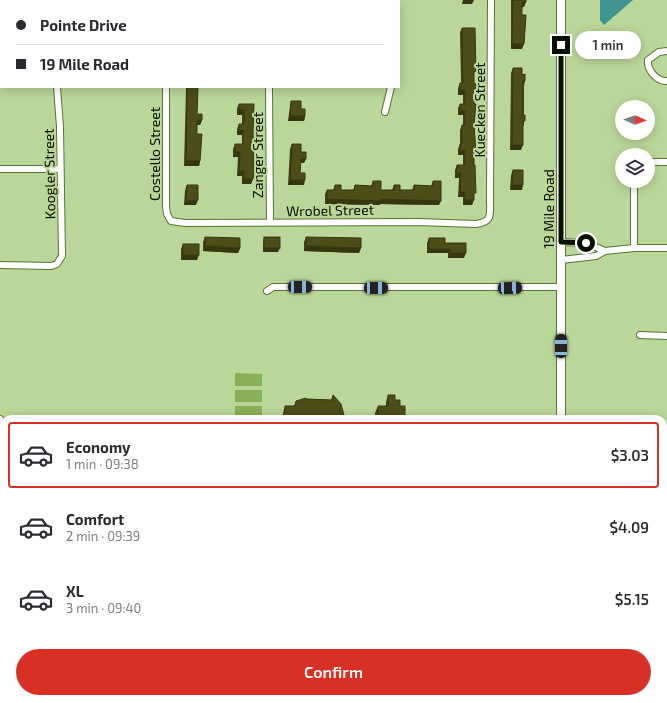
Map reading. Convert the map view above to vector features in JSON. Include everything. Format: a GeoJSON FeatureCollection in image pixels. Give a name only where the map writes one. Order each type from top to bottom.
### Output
{"type":"FeatureCollection","features":[{"type":"Feature","properties":{"kind":"street","name":"Kuecken Street"},"geometry":{"type":"LineString","coordinates":[[488,219],[491,177],[491,0]]}},
{"type":"Feature","properties":{"kind":"street","name":"19 Mile Road"},"geometry":{"type":"LineString","coordinates":[[561,0],[561,415]]}},
{"type":"Feature","properties":{"kind":"street"},"geometry":{"type":"LineString","coordinates":[[667,51],[659,52],[648,60],[648,65],[656,78],[662,82],[667,81]]}},
{"type":"Feature","properties":{"kind":"street","name":"Koogler Street"},"geometry":{"type":"LineString","coordinates":[[0,265],[51,266],[60,261],[62,250],[58,88]]}},
{"type":"Feature","properties":{"kind":"street","name":"Costello Street"},"geometry":{"type":"LineString","coordinates":[[166,88],[166,207],[167,214],[171,220]]}},
{"type":"Feature","properties":{"kind":"street","name":"Zanger Street"},"geometry":{"type":"LineString","coordinates":[[269,88],[270,222]]}},
{"type":"Feature","properties":{"kind":"street"},"geometry":{"type":"LineString","coordinates":[[385,112],[391,88]]}},
{"type":"Feature","properties":{"kind":"street"},"geometry":{"type":"LineString","coordinates":[[655,162],[667,162]]}},
{"type":"Feature","properties":{"kind":"street"},"geometry":{"type":"LineString","coordinates":[[0,169],[60,169]]}},
{"type":"Feature","properties":{"kind":"street"},"geometry":{"type":"LineString","coordinates":[[634,188],[634,248]]}},
{"type":"Feature","properties":{"kind":"street","name":"Wrobel Street"},"geometry":{"type":"LineString","coordinates":[[171,220],[184,222],[418,222],[476,224],[484,223],[488,219]]}},
{"type":"Feature","properties":{"kind":"street"},"geometry":{"type":"LineString","coordinates":[[561,242],[586,243],[605,251]]}},
{"type":"Feature","properties":{"kind":"street"},"geometry":{"type":"LineString","coordinates":[[561,260],[596,256],[605,251],[634,248],[667,248]]}},
{"type":"Feature","properties":{"kind":"street"},"geometry":{"type":"LineString","coordinates":[[267,291],[273,287],[561,287]]}},
{"type":"Feature","properties":{"kind":"street"},"geometry":{"type":"LineString","coordinates":[[640,335],[667,336]]}},
{"type":"Feature","properties":{"kind":"green space"},"geometry":{"type":"Polygon","coordinates":[[[235,373],[262,374],[262,386],[235,386],[235,373]]]}},
{"type":"Feature","properties":{"kind":"green space"},"geometry":{"type":"Polygon","coordinates":[[[235,390],[262,390],[262,402],[235,402],[235,390]]]}},
{"type":"Feature","properties":{"kind":"green space"},"geometry":{"type":"Polygon","coordinates":[[[235,406],[262,406],[262,415],[235,415],[235,406]]]}},
{"type":"Feature","properties":{"kind":"water"},"geometry":{"type":"Polygon","coordinates":[[[600,0],[633,0],[604,25],[600,20],[600,0]]]}},
{"type":"Feature","properties":{"kind":"building"},"geometry":{"type":"Polygon","coordinates":[[[513,0],[526,0],[526,2],[522,2],[522,15],[526,15],[524,44],[512,44],[513,0]]]}},
{"type":"Feature","properties":{"kind":"building"},"geometry":{"type":"Polygon","coordinates":[[[462,28],[475,28],[476,71],[474,72],[474,83],[476,84],[476,91],[474,91],[474,104],[476,104],[474,125],[476,152],[474,152],[474,165],[476,193],[474,193],[474,200],[465,200],[465,192],[460,192],[461,173],[456,173],[457,165],[465,165],[465,151],[460,151],[460,144],[462,144],[462,125],[465,125],[465,111],[460,111],[460,104],[465,104],[465,90],[460,90],[460,83],[463,83],[462,28]]]}},
{"type":"Feature","properties":{"kind":"building"},"geometry":{"type":"Polygon","coordinates":[[[513,68],[522,68],[522,75],[525,74],[525,81],[523,81],[523,115],[525,115],[525,121],[523,121],[523,145],[512,145],[513,68]]]}},
{"type":"Feature","properties":{"kind":"building"},"geometry":{"type":"Polygon","coordinates":[[[187,88],[198,88],[197,114],[202,114],[202,120],[197,120],[197,134],[202,134],[200,161],[186,161],[187,88]]]}},
{"type":"Feature","properties":{"kind":"building"},"geometry":{"type":"Polygon","coordinates":[[[291,101],[301,101],[301,109],[305,109],[305,116],[290,116],[291,101]]]}},
{"type":"Feature","properties":{"kind":"building"},"geometry":{"type":"Polygon","coordinates":[[[239,104],[254,104],[253,179],[244,179],[244,171],[239,171],[240,152],[235,152],[235,144],[243,144],[243,130],[239,130],[239,124],[244,124],[244,110],[239,110],[239,104]]]}},
{"type":"Feature","properties":{"kind":"building"},"geometry":{"type":"Polygon","coordinates":[[[292,144],[301,144],[301,152],[306,152],[306,159],[301,159],[300,173],[305,173],[305,180],[290,180],[292,144]]]}},
{"type":"Feature","properties":{"kind":"building"},"geometry":{"type":"Polygon","coordinates":[[[513,170],[523,170],[523,185],[512,185],[513,170]]]}},
{"type":"Feature","properties":{"kind":"building"},"geometry":{"type":"Polygon","coordinates":[[[373,181],[381,181],[381,190],[394,190],[394,185],[400,185],[400,190],[414,190],[414,185],[433,186],[433,181],[441,181],[441,201],[327,199],[327,190],[335,190],[335,185],[341,185],[341,190],[354,190],[355,185],[373,186],[373,181]]]}},
{"type":"Feature","properties":{"kind":"building"},"geometry":{"type":"Polygon","coordinates":[[[187,185],[198,185],[198,200],[186,201],[187,185]]]}},
{"type":"Feature","properties":{"kind":"building"},"geometry":{"type":"Polygon","coordinates":[[[205,237],[240,238],[240,248],[205,246],[205,237]]]}},
{"type":"Feature","properties":{"kind":"building"},"geometry":{"type":"Polygon","coordinates":[[[264,237],[280,237],[280,248],[264,248],[264,237]]]}},
{"type":"Feature","properties":{"kind":"building"},"geometry":{"type":"Polygon","coordinates":[[[306,237],[361,238],[361,248],[306,246],[306,237]]]}},
{"type":"Feature","properties":{"kind":"building"},"geometry":{"type":"Polygon","coordinates":[[[429,238],[445,238],[445,243],[466,243],[466,253],[450,253],[450,249],[429,249],[429,238]]]}},
{"type":"Feature","properties":{"kind":"building"},"geometry":{"type":"Polygon","coordinates":[[[183,244],[199,244],[199,255],[183,255],[183,244]]]}},
{"type":"Feature","properties":{"kind":"building"},"geometry":{"type":"Polygon","coordinates":[[[333,395],[341,404],[344,415],[285,415],[285,406],[295,406],[296,401],[306,398],[333,400],[333,395]]]}},
{"type":"Feature","properties":{"kind":"building"},"geometry":{"type":"Polygon","coordinates":[[[388,395],[395,395],[395,400],[400,400],[400,406],[405,406],[405,415],[378,415],[378,406],[388,406],[388,395]]]}},
{"type":"Feature","properties":{"kind":"route"},"geometry":{"type":"LineString","coordinates":[[561,45],[561,242],[586,243]]}}]}
